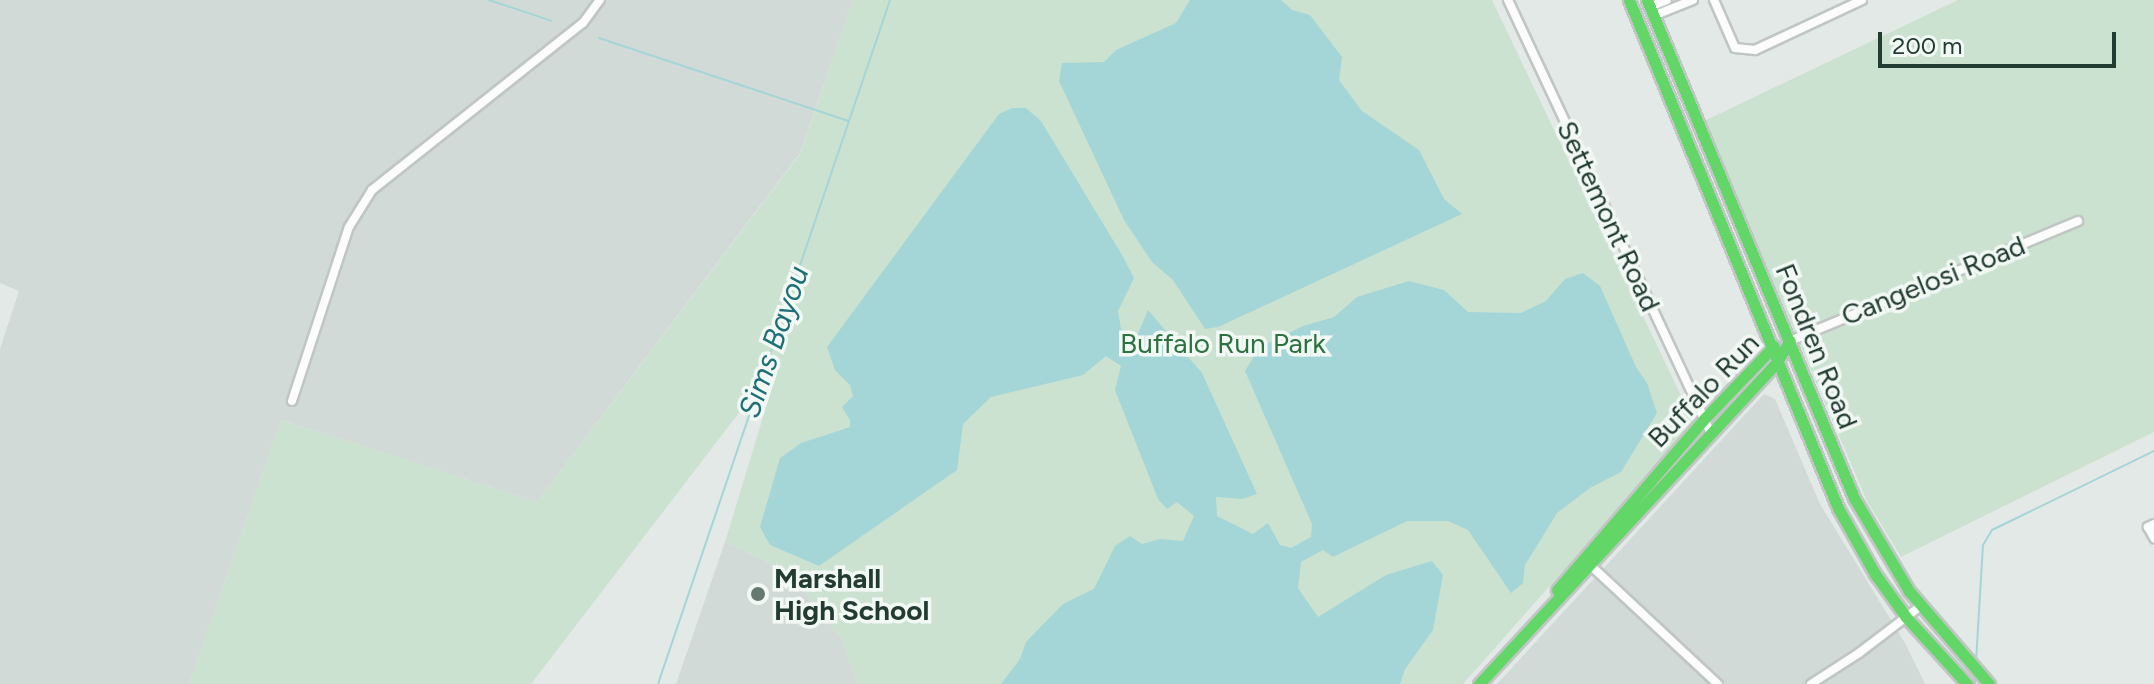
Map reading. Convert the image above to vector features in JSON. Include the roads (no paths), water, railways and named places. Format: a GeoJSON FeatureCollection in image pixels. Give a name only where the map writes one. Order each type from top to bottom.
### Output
{"type":"FeatureCollection","features":[{"type":"Feature","properties":{"kind":"main road","name":"Fondren Road"},"geometry":{"type":"LineString","coordinates":[[1629,0],[1838,508],[1875,574],[1906,617],[1967,684]]}},
{"type":"Feature","properties":{"kind":"main road","name":"Fondren Road"},"geometry":{"type":"LineString","coordinates":[[1650,8],[1854,498],[1909,591],[1989,684]]}},
{"type":"Feature","properties":{"kind":"main road"},"geometry":{"type":"LineString","coordinates":[[1636,18],[1650,8]]}},
{"type":"Feature","properties":{"kind":"main road"},"geometry":{"type":"LineString","coordinates":[[1686,143],[1702,137]]}},
{"type":"Feature","properties":{"kind":"main road"},"geometry":{"type":"LineString","coordinates":[[1732,255],[1750,247]]}},
{"type":"Feature","properties":{"kind":"main road","name":"Buffalo Run"},"geometry":{"type":"LineString","coordinates":[[1586,561],[1776,363],[1790,341]]}},
{"type":"Feature","properties":{"kind":"main road","name":"Buffalo Run"},"geometry":{"type":"LineString","coordinates":[[1479,684],[1704,419],[1770,348],[1790,341]]}},
{"type":"Feature","properties":{"kind":"main road"},"geometry":{"type":"LineString","coordinates":[[1743,398],[1767,383],[1774,382],[1787,388]]}},
{"type":"Feature","properties":{"kind":"main road"},"geometry":{"type":"LineString","coordinates":[[1838,508],[1854,498]]}},
{"type":"Feature","properties":{"kind":"street"},"geometry":{"type":"LineString","coordinates":[[292,401],[349,227],[372,190],[583,23],[600,0]]}},
{"type":"Feature","properties":{"kind":"street","name":"Settemont Road"},"geometry":{"type":"LineString","coordinates":[[1508,0],[1710,432]]}},
{"type":"Feature","properties":{"kind":"street"},"geometry":{"type":"LineString","coordinates":[[1650,8],[1667,0]]}},
{"type":"Feature","properties":{"kind":"street"},"geometry":{"type":"LineString","coordinates":[[1650,8],[1693,0]]}},
{"type":"Feature","properties":{"kind":"street"},"geometry":{"type":"LineString","coordinates":[[1714,0],[1735,48],[1755,50],[1862,0]]}},
{"type":"Feature","properties":{"kind":"street","name":"Cangelosi Road"},"geometry":{"type":"LineString","coordinates":[[1790,341],[2078,221]]}},
{"type":"Feature","properties":{"kind":"street"},"geometry":{"type":"LineString","coordinates":[[2154,524],[2148,527],[2154,538]]}},
{"type":"Feature","properties":{"kind":"street"},"geometry":{"type":"LineString","coordinates":[[1586,561],[1718,684]]}},
{"type":"Feature","properties":{"kind":"street"},"geometry":{"type":"LineString","coordinates":[[1811,684],[1922,605]]}},
{"type":"Feature","properties":{"kind":"water"},"geometry":{"type":"Polygon","coordinates":[[[1190,0],[1281,0],[1292,10],[1310,15],[1342,57],[1339,80],[1362,111],[1419,150],[1444,199],[1462,214],[1218,327],[1205,329],[1173,280],[1152,262],[1124,220],[1059,81],[1062,63],[1104,62],[1116,50],[1176,23],[1190,0]]]}},
{"type":"Feature","properties":{"kind":"water"},"geometry":{"type":"Polygon","coordinates":[[[1012,108],[1026,108],[1041,121],[1134,278],[1118,311],[1121,329],[1131,337],[1137,336],[1148,310],[1202,373],[1257,494],[1242,499],[1216,497],[1217,516],[1253,534],[1268,523],[1280,545],[1291,548],[1311,537],[1312,524],[1245,371],[1259,348],[1303,326],[1334,317],[1357,297],[1409,281],[1444,290],[1468,312],[1521,313],[1546,301],[1565,279],[1583,273],[1600,286],[1636,367],[1647,383],[1657,413],[1621,472],[1590,488],[1557,513],[1525,565],[1523,583],[1511,593],[1468,530],[1448,521],[1407,521],[1333,557],[1323,550],[1301,562],[1298,588],[1318,617],[1386,575],[1432,561],[1443,575],[1433,630],[1405,669],[1400,684],[1001,684],[1020,659],[1026,642],[1063,604],[1094,589],[1115,546],[1130,536],[1142,544],[1160,539],[1183,541],[1194,516],[1177,502],[1167,509],[1158,499],[1115,390],[1121,366],[1106,356],[1083,375],[991,397],[963,424],[957,470],[819,566],[770,545],[760,527],[780,458],[801,443],[850,427],[850,420],[842,407],[853,396],[850,385],[835,370],[827,347],[999,114],[1012,108]]]}},
{"type":"Feature","properties":{"kind":"waterway"},"geometry":{"type":"LineString","coordinates":[[489,0],[552,21]]}},
{"type":"Feature","properties":{"kind":"waterway","name":"Sims Bayou"},"geometry":{"type":"LineString","coordinates":[[658,684],[890,0]]}},
{"type":"Feature","properties":{"kind":"waterway"},"geometry":{"type":"LineString","coordinates":[[599,38],[849,121]]}},
{"type":"Feature","properties":{"kind":"waterway"},"geometry":{"type":"LineString","coordinates":[[1976,662],[1983,545],[1992,530],[2154,451]]}},
{"type":"Feature","properties":{"kind":"waterway"},"geometry":{"type":"LineString","coordinates":[[1975,677],[1975,684]]}},
{"type":"Feature","properties":{"kind":"place","name":"Marshall High School"},"geometry":{"type":"Point","coordinates":[758,594]}},
{"type":"Feature","properties":{"kind":"park label","name":"Buffalo Run Park"},"geometry":{"type":"Point","coordinates":[1223,343]}}]}
